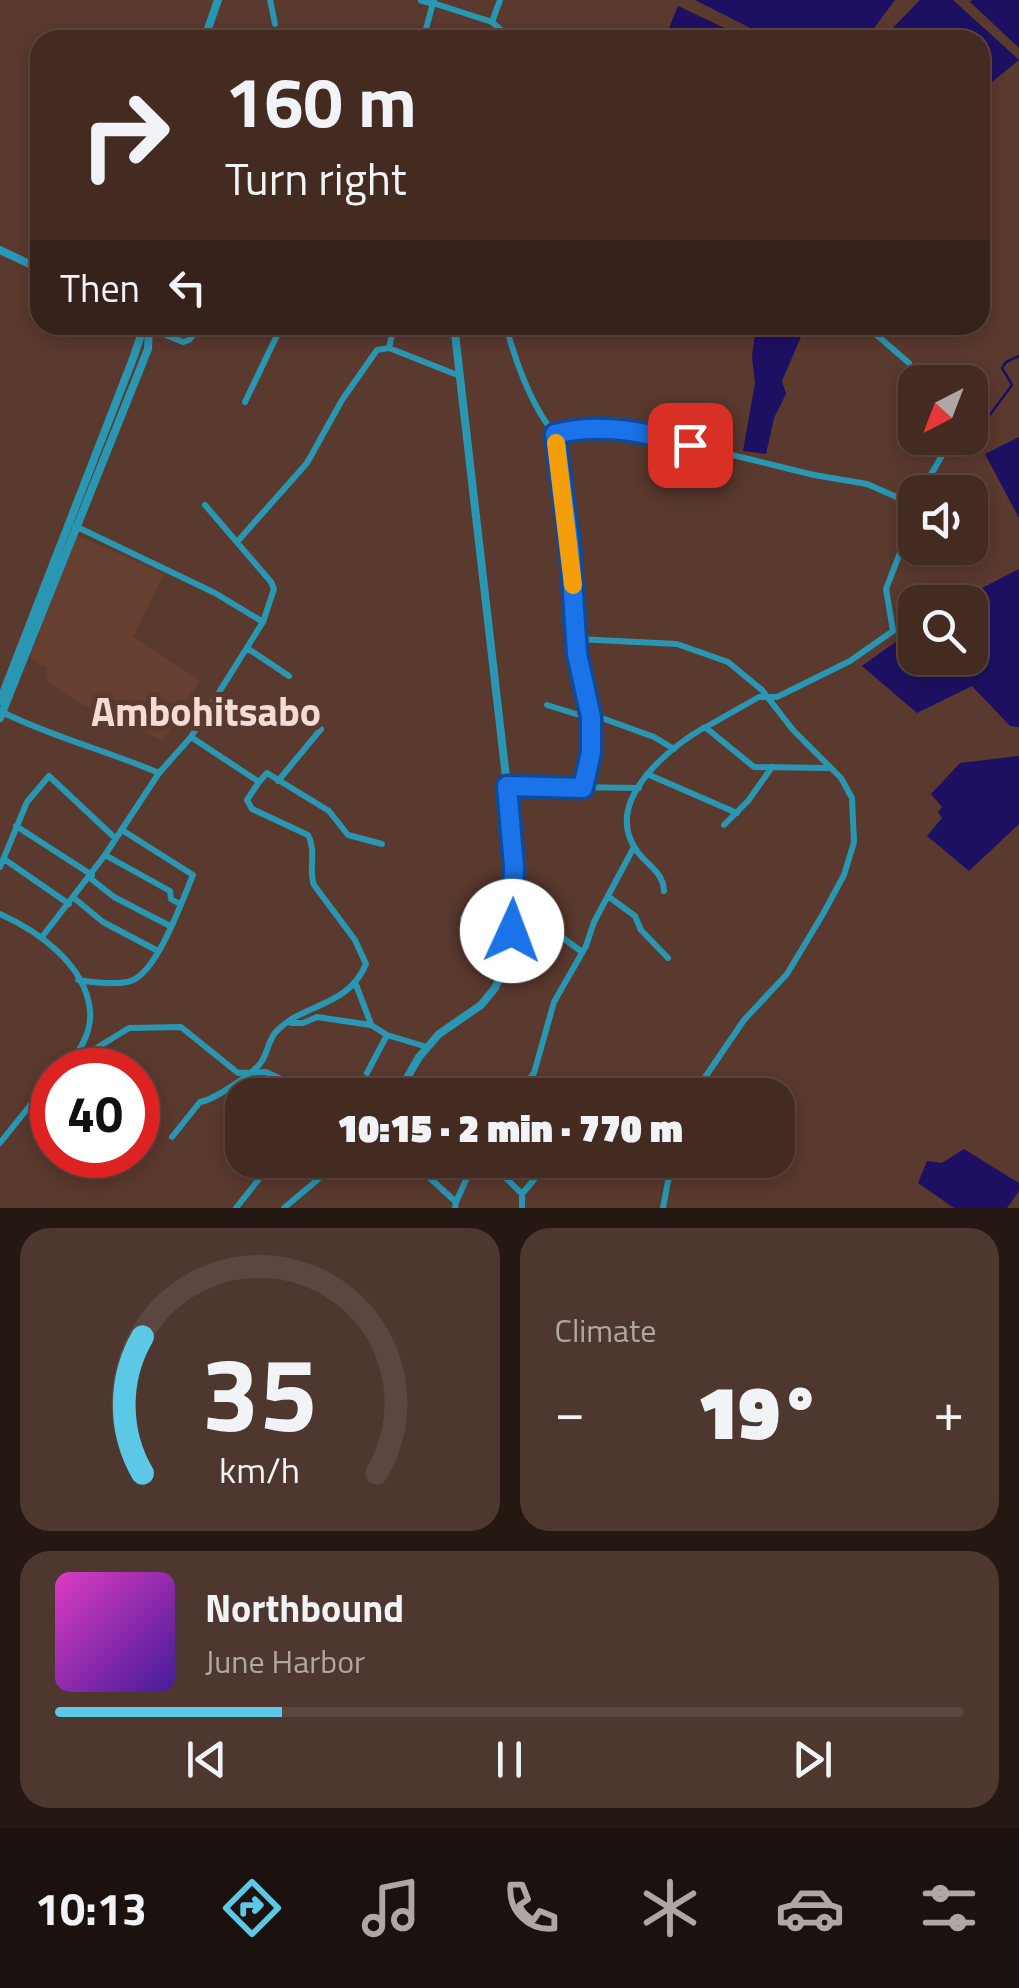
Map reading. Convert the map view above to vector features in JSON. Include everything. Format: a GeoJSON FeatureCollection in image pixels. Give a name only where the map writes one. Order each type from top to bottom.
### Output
{"type":"FeatureCollection","features":[{"type":"Feature","properties":{"kind":"street"},"geometry":{"type":"LineString","coordinates":[[208,30],[218,0]]}},
{"type":"Feature","properties":{"kind":"street"},"geometry":{"type":"LineString","coordinates":[[270,0],[275,24]]}},
{"type":"Feature","properties":{"kind":"street"},"geometry":{"type":"LineString","coordinates":[[422,0],[492,22],[501,30]]}},
{"type":"Feature","properties":{"kind":"street"},"geometry":{"type":"LineString","coordinates":[[492,22],[500,0]]}},
{"type":"Feature","properties":{"kind":"street"},"geometry":{"type":"LineString","coordinates":[[426,30],[433,2]]}},
{"type":"Feature","properties":{"kind":"street"},"geometry":{"type":"LineString","coordinates":[[0,250],[30,265]]}},
{"type":"Feature","properties":{"kind":"street"},"geometry":{"type":"LineString","coordinates":[[141,335],[1,708],[36,728],[159,772]]}},
{"type":"Feature","properties":{"kind":"street"},"geometry":{"type":"LineString","coordinates":[[72,525],[103,463],[148,349],[145,335]]}},
{"type":"Feature","properties":{"kind":"street"},"geometry":{"type":"LineString","coordinates":[[166,335],[183,342],[193,335]]}},
{"type":"Feature","properties":{"kind":"street"},"geometry":{"type":"LineString","coordinates":[[245,402],[277,335]]}},
{"type":"Feature","properties":{"kind":"street"},"geometry":{"type":"LineString","coordinates":[[388,348],[391,335]]}},
{"type":"Feature","properties":{"kind":"street"},"geometry":{"type":"LineString","coordinates":[[411,1078],[408,1077],[427,1048],[495,988],[510,954],[514,880],[507,786],[455,335]]}},
{"type":"Feature","properties":{"kind":"street"},"geometry":{"type":"LineString","coordinates":[[509,335],[516,361],[555,434],[580,666],[591,717],[591,752],[583,788]]}},
{"type":"Feature","properties":{"kind":"street"},"geometry":{"type":"LineString","coordinates":[[876,335],[910,363]]}},
{"type":"Feature","properties":{"kind":"street"},"geometry":{"type":"LineString","coordinates":[[237,542],[307,463],[342,400],[377,350],[388,348],[460,376]]}},
{"type":"Feature","properties":{"kind":"street"},"geometry":{"type":"LineString","coordinates":[[555,434],[594,428],[643,433],[867,484],[898,498]]}},
{"type":"Feature","properties":{"kind":"street"},"geometry":{"type":"LineString","coordinates":[[92,459],[103,463]]}},
{"type":"Feature","properties":{"kind":"street"},"geometry":{"type":"LineString","coordinates":[[42,937],[91,877],[159,772],[191,737],[262,622],[274,589],[205,505]]}},
{"type":"Feature","properties":{"kind":"street"},"geometry":{"type":"LineString","coordinates":[[72,525],[216,593],[262,622]]}},
{"type":"Feature","properties":{"kind":"street"},"geometry":{"type":"LineString","coordinates":[[664,892],[662,877],[634,847],[626,822],[646,774],[682,741],[759,697],[777,697],[850,660],[892,631],[886,590],[898,559]]}},
{"type":"Feature","properties":{"kind":"street"},"geometry":{"type":"LineString","coordinates":[[577,638],[655,642],[695,649],[736,667],[840,778],[852,798],[854,842],[844,875],[787,974],[744,1020],[705,1078]]}},
{"type":"Feature","properties":{"kind":"street"},"geometry":{"type":"LineString","coordinates":[[247,648],[289,676]]}},
{"type":"Feature","properties":{"kind":"street"},"geometry":{"type":"LineString","coordinates":[[548,704],[654,737],[674,750]]}},
{"type":"Feature","properties":{"kind":"street"},"geometry":{"type":"LineString","coordinates":[[705,728],[754,767],[828,768]]}},
{"type":"Feature","properties":{"kind":"street"},"geometry":{"type":"LineString","coordinates":[[278,781],[321,729]]}},
{"type":"Feature","properties":{"kind":"street"},"geometry":{"type":"LineString","coordinates":[[191,737],[259,782]]}},
{"type":"Feature","properties":{"kind":"street"},"geometry":{"type":"LineString","coordinates":[[724,824],[737,813],[772,766]]}},
{"type":"Feature","properties":{"kind":"street"},"geometry":{"type":"LineString","coordinates":[[172,1137],[200,1102],[210,1102],[261,1064],[274,1034],[338,998],[365,969],[364,956],[310,876],[308,834],[247,804],[259,782],[267,774],[329,811],[348,836],[382,844]]}},
{"type":"Feature","properties":{"kind":"street"},"geometry":{"type":"LineString","coordinates":[[646,774],[737,813]]}},
{"type":"Feature","properties":{"kind":"street"},"geometry":{"type":"LineString","coordinates":[[115,838],[49,776],[30,798],[2,863],[158,951]]}},
{"type":"Feature","properties":{"kind":"street"},"geometry":{"type":"LineString","coordinates":[[507,786],[638,788]]}},
{"type":"Feature","properties":{"kind":"street"},"geometry":{"type":"LineString","coordinates":[[16,826],[114,897],[170,926]]}},
{"type":"Feature","properties":{"kind":"street"},"geometry":{"type":"LineString","coordinates":[[78,980],[130,982],[139,977],[158,951],[193,875],[122,830]]}},
{"type":"Feature","properties":{"kind":"street"},"geometry":{"type":"LineString","coordinates":[[531,1078],[547,1035],[548,1016],[634,847]]}},
{"type":"Feature","properties":{"kind":"street"},"geometry":{"type":"LineString","coordinates":[[104,855],[170,891],[171,899],[180,904]]}},
{"type":"Feature","properties":{"kind":"street"},"geometry":{"type":"LineString","coordinates":[[463,918],[492,888],[514,880]]}},
{"type":"Feature","properties":{"kind":"street"},"geometry":{"type":"LineString","coordinates":[[609,897],[635,916],[641,930],[668,958]]}},
{"type":"Feature","properties":{"kind":"street"},"geometry":{"type":"LineString","coordinates":[[0,914],[42,937],[71,968],[90,1012],[81,1048]]}},
{"type":"Feature","properties":{"kind":"street"},"geometry":{"type":"LineString","coordinates":[[552,930],[582,952]]}},
{"type":"Feature","properties":{"kind":"street"},"geometry":{"type":"LineString","coordinates":[[356,982],[371,1025]]}},
{"type":"Feature","properties":{"kind":"street"},"geometry":{"type":"LineString","coordinates":[[290,1022],[303,1023],[316,1017],[371,1025],[387,1035],[427,1048]]}},
{"type":"Feature","properties":{"kind":"street"},"geometry":{"type":"LineString","coordinates":[[96,1048],[129,1028],[181,1026],[238,1073],[282,1078]]}},
{"type":"Feature","properties":{"kind":"street"},"geometry":{"type":"LineString","coordinates":[[367,1074],[387,1035]]}},
{"type":"Feature","properties":{"kind":"street"},"geometry":{"type":"LineString","coordinates":[[0,1143],[30,1106]]}},
{"type":"Feature","properties":{"kind":"street"},"geometry":{"type":"LineString","coordinates":[[236,1208],[260,1178]]}},
{"type":"Feature","properties":{"kind":"street"},"geometry":{"type":"LineString","coordinates":[[284,1208],[320,1178]]}},
{"type":"Feature","properties":{"kind":"street"},"geometry":{"type":"LineString","coordinates":[[428,1178],[455,1205],[467,1178]]}},
{"type":"Feature","properties":{"kind":"street"},"geometry":{"type":"LineString","coordinates":[[506,1178],[522,1194]]}},
{"type":"Feature","properties":{"kind":"street"},"geometry":{"type":"LineString","coordinates":[[522,1208],[522,1194],[535,1178]]}},
{"type":"Feature","properties":{"kind":"street"},"geometry":{"type":"LineString","coordinates":[[663,1208],[670,1178]]}},
{"type":"Feature","properties":{"kind":"shaded area"},"geometry":{"type":"Polygon","coordinates":[[[695,0],[895,0],[872,30],[754,30],[695,0]]]}},
{"type":"Feature","properties":{"kind":"shaded area"},"geometry":{"type":"Polygon","coordinates":[[[920,0],[953,0],[986,30],[891,30],[920,0]]]}},
{"type":"Feature","properties":{"kind":"shaded area"},"geometry":{"type":"Polygon","coordinates":[[[1019,0],[1019,48],[970,2],[1019,0]]]}},
{"type":"Feature","properties":{"kind":"shaded area"},"geometry":{"type":"Polygon","coordinates":[[[678,6],[729,30],[668,30],[678,6]]]}},
{"type":"Feature","properties":{"kind":"shaded area"},"geometry":{"type":"Polygon","coordinates":[[[990,34],[1019,60],[990,84],[990,34]]]}},
{"type":"Feature","properties":{"kind":"shaded area"},"geometry":{"type":"Polygon","coordinates":[[[755,335],[802,335],[782,381],[786,394],[774,418],[766,454],[743,451],[755,383],[755,335]]]}},
{"type":"Feature","properties":{"kind":"shaded area"},"geometry":{"type":"Polygon","coordinates":[[[1019,437],[1019,518],[986,455],[1019,437]]]}},
{"type":"Feature","properties":{"kind":"shaded area"},"geometry":{"type":"Polygon","coordinates":[[[77,535],[164,574],[133,637],[200,680],[163,741],[80,703],[46,681],[47,668],[30,658],[77,535]]]}},
{"type":"Feature","properties":{"kind":"shaded area"},"geometry":{"type":"Polygon","coordinates":[[[1019,569],[1019,727],[1010,726],[972,686],[917,713],[862,666],[898,640],[898,675],[988,675],[988,585],[1019,569]]]}},
{"type":"Feature","properties":{"kind":"shaded area"},"geometry":{"type":"Polygon","coordinates":[[[1019,756],[1019,824],[969,871],[927,836],[942,818],[938,812],[942,807],[931,794],[960,763],[1019,756]]]}},
{"type":"Feature","properties":{"kind":"shaded area"},"geometry":{"type":"Polygon","coordinates":[[[964,1149],[1019,1183],[1019,1191],[1007,1208],[954,1208],[918,1183],[927,1161],[942,1163],[964,1149]]]}},
{"type":"Feature","properties":{"kind":"waterway"},"geometry":{"type":"LineString","coordinates":[[988,417],[1012,385],[1002,368],[1019,356]]}},
{"type":"Feature","properties":{"kind":"slow traffic"},"geometry":{"type":"LineString","coordinates":[[556,443],[573,585]]}},
{"type":"Feature","properties":{"kind":"district","name":"Ambohitsabo"},"geometry":{"type":"Point","coordinates":[206,712]}},
{"type":"Feature","properties":{"kind":"route"},"geometry":{"type":"LineString","coordinates":[[512,931],[514,867],[507,786],[583,788],[591,752],[590,698],[577,654],[570,548],[555,434],[610,428],[690,445]]}}]}
